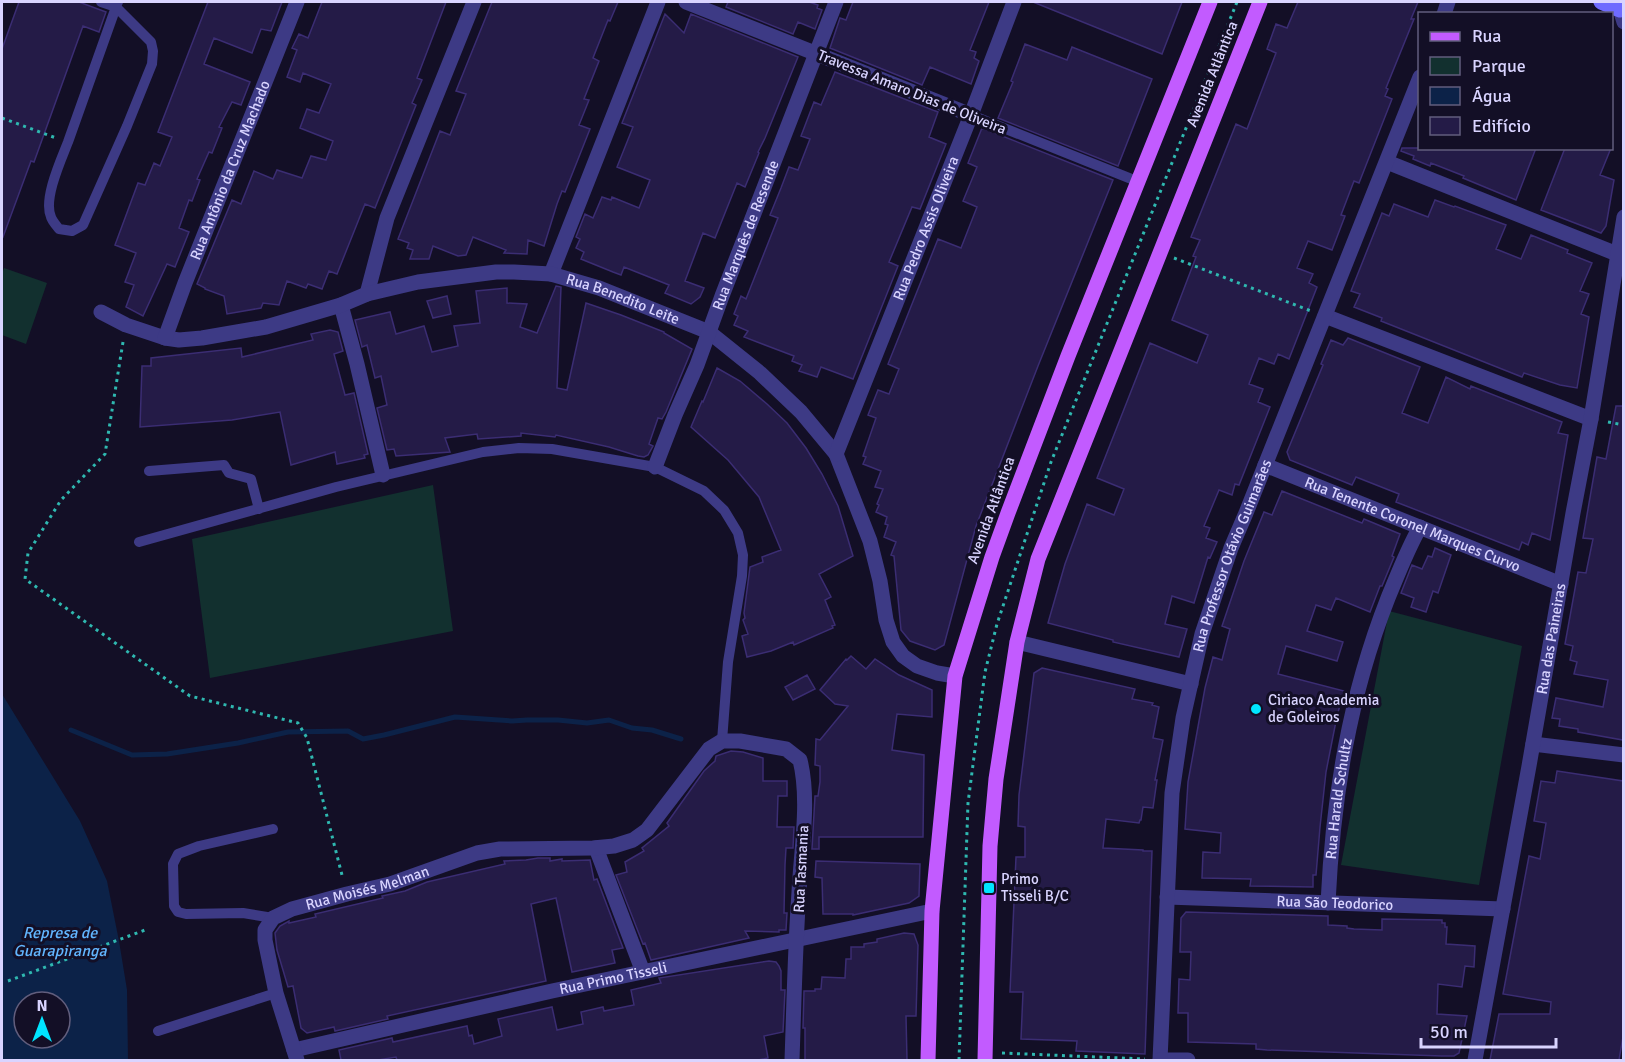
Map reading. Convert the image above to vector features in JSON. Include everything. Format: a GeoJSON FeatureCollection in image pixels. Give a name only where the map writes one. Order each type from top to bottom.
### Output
{"type":"FeatureCollection","features":[{"type":"Feature","properties":{"kind":"main road","name":"Avenida Atlântica"},"geometry":{"type":"LineString","coordinates":[[928,1060],[932,912],[955,676],[1008,513],[1068,356],[1210,2]]}},
{"type":"Feature","properties":{"kind":"main road","name":"Avenida Atlântica"},"geometry":{"type":"LineString","coordinates":[[985,1057],[990,846],[996,779],[1017,642],[1038,559],[1260,2]]}},
{"type":"Feature","properties":{"kind":"street","name":"Rua Antônio da Cruz Machado"},"geometry":{"type":"LineString","coordinates":[[165,338],[297,2]]}},
{"type":"Feature","properties":{"kind":"street"},"geometry":{"type":"LineString","coordinates":[[367,294],[387,218],[474,2]]}},
{"type":"Feature","properties":{"kind":"street"},"geometry":{"type":"LineString","coordinates":[[551,274],[658,2]]}},
{"type":"Feature","properties":{"kind":"street","name":"Travessa Amaro Dias de Oliveira"},"geometry":{"type":"LineString","coordinates":[[686,2],[971,115]]}},
{"type":"Feature","properties":{"kind":"street","name":"Rua Marquês de Resende"},"geometry":{"type":"LineString","coordinates":[[655,467],[836,2]]}},
{"type":"Feature","properties":{"kind":"street","name":"Rua Pedro Assis Oliveira"},"geometry":{"type":"LineString","coordinates":[[836,454],[1014,2]]}},
{"type":"Feature","properties":{"kind":"street"},"geometry":{"type":"LineString","coordinates":[[1601,2],[1621,11]]}},
{"type":"Feature","properties":{"kind":"street","name":"Rua Professor Otávio Guimarães"},"geometry":{"type":"LineString","coordinates":[[1160,1060],[1172,793],[1183,718],[1202,634],[1231,548],[1418,80]]}},
{"type":"Feature","properties":{"kind":"street"},"geometry":{"type":"LineString","coordinates":[[1387,162],[1617,254]]}},
{"type":"Feature","properties":{"kind":"street","name":"Rua das Paineiras"},"geometry":{"type":"LineString","coordinates":[[1475,1060],[1591,419],[1623,217]]}},
{"type":"Feature","properties":{"kind":"street","name":"Rua Benedito Leite"},"geometry":{"type":"LineString","coordinates":[[101,312],[126,325],[165,338],[179,340],[202,338],[266,327],[341,305],[367,294],[418,282],[496,272],[551,274],[599,288],[709,332],[760,373],[793,404],[836,454],[870,541],[880,581],[886,620],[893,642],[903,656],[917,666],[955,676]]}},
{"type":"Feature","properties":{"kind":"street"},"geometry":{"type":"LineString","coordinates":[[341,305],[383,475]]}},
{"type":"Feature","properties":{"kind":"street"},"geometry":{"type":"LineString","coordinates":[[1325,316],[1591,419]]}},
{"type":"Feature","properties":{"kind":"street","name":"Rua Tenente Coronel Marques Curvo"},"geometry":{"type":"LineString","coordinates":[[1265,465],[1561,584]]}},
{"type":"Feature","properties":{"kind":"street","name":"Rua Harald Schultz"},"geometry":{"type":"LineString","coordinates":[[1328,903],[1330,857],[1338,784],[1349,725],[1378,624],[1407,551],[1420,527]]}},
{"type":"Feature","properties":{"kind":"street"},"geometry":{"type":"LineString","coordinates":[[1017,642],[1191,684]]}},
{"type":"Feature","properties":{"kind":"street","name":"Rua Moisés Melman"},"geometry":{"type":"LineString","coordinates":[[273,918],[292,909],[390,884],[477,853],[500,849],[596,848],[614,846],[633,840],[647,830],[673,804],[705,754],[722,741]]}},
{"type":"Feature","properties":{"kind":"street","name":"Rua Tasmania"},"geometry":{"type":"LineString","coordinates":[[722,741],[740,741],[786,749],[800,760],[804,787],[804,814],[792,1060]]}},
{"type":"Feature","properties":{"kind":"street"},"geometry":{"type":"LineString","coordinates":[[1533,744],[1623,755]]}},
{"type":"Feature","properties":{"kind":"street"},"geometry":{"type":"LineString","coordinates":[[596,848],[643,972]]}},
{"type":"Feature","properties":{"kind":"street","name":"Rua São Teodorico"},"geometry":{"type":"LineString","coordinates":[[1167,897],[1503,909]]}},
{"type":"Feature","properties":{"kind":"street","name":"Rua Primo Tisseli"},"geometry":{"type":"LineString","coordinates":[[296,1055],[552,991],[932,912]]}},
{"type":"Feature","properties":{"kind":"street"},"geometry":{"type":"LineString","coordinates":[[273,918],[265,930],[265,940],[276,993],[296,1055]]}},
{"type":"Feature","properties":{"kind":"street"},"geometry":{"type":"LineString","coordinates":[[1160,1060],[1188,1060]]}},
{"type":"Feature","properties":{"kind":"lane"},"geometry":{"type":"LineString","coordinates":[[101,2],[117,4],[152,42],[152,64],[83,225],[72,231],[59,229],[50,217],[49,205],[53,184],[117,4]]}},
{"type":"Feature","properties":{"kind":"lane","name":"Travessa Amaro Dias de Oliveira"},"geometry":{"type":"LineString","coordinates":[[971,115],[1139,182]]}},
{"type":"Feature","properties":{"kind":"lane"},"geometry":{"type":"LineString","coordinates":[[139,543],[383,475],[452,461],[483,452],[519,448],[552,449],[655,467],[704,491],[724,510],[738,533],[743,555],[742,576],[728,662],[722,741]]}},
{"type":"Feature","properties":{"kind":"lane"},"geometry":{"type":"LineString","coordinates":[[149,471],[225,465],[229,473],[251,479],[259,509]]}},
{"type":"Feature","properties":{"kind":"lane"},"geometry":{"type":"LineString","coordinates":[[273,829],[199,846],[178,854],[173,864],[174,906],[178,912],[186,914],[243,913],[273,918]]}},
{"type":"Feature","properties":{"kind":"lane"},"geometry":{"type":"LineString","coordinates":[[158,1031],[276,993]]}},
{"type":"Feature","properties":{"kind":"path"},"geometry":{"type":"LineString","coordinates":[[2,118],[68,142]]}},
{"type":"Feature","properties":{"kind":"path"},"geometry":{"type":"LineString","coordinates":[[1161,253],[1325,316]]}},
{"type":"Feature","properties":{"kind":"path"},"geometry":{"type":"LineString","coordinates":[[126,325],[105,454],[61,500],[28,553],[25,579],[190,696],[298,723],[308,738],[347,894]]}},
{"type":"Feature","properties":{"kind":"path"},"geometry":{"type":"LineString","coordinates":[[8,981],[145,930]]}},
{"type":"Feature","properties":{"kind":"path"},"geometry":{"type":"LineString","coordinates":[[985,1057],[1160,1060]]}},
{"type":"Feature","properties":{"kind":"green space"},"geometry":{"type":"Polygon","coordinates":[[[4,268],[47,283],[26,344],[2,335],[2,274],[4,268]]]}},
{"type":"Feature","properties":{"kind":"green space"},"geometry":{"type":"Polygon","coordinates":[[[433,485],[453,631],[210,678],[192,539],[433,485]]]}},
{"type":"Feature","properties":{"kind":"green space"},"geometry":{"type":"Polygon","coordinates":[[[1389,611],[1522,646],[1479,885],[1341,865],[1389,611]]]}},
{"type":"Feature","properties":{"kind":"water","name":"Represa de Guarapiranga"},"geometry":{"type":"Polygon","coordinates":[[[2,694],[80,821],[107,881],[127,990],[128,1060],[2,1060],[2,694]]]}},
{"type":"Feature","properties":{"kind":"building"},"geometry":{"type":"Polygon","coordinates":[[[19,2],[79,2],[106,12],[99,32],[83,26],[34,162],[31,161],[3,237],[2,49],[19,2]]]}},
{"type":"Feature","properties":{"kind":"building"},"geometry":{"type":"Polygon","coordinates":[[[208,2],[282,2],[271,31],[261,29],[252,53],[214,38],[204,64],[250,82],[241,105],[232,102],[219,127],[222,128],[212,153],[209,152],[197,179],[200,180],[192,201],[189,200],[179,228],[189,232],[175,267],[167,264],[143,316],[126,307],[134,285],[125,282],[136,253],[115,245],[138,183],[145,185],[154,163],[160,166],[172,137],[158,132],[208,2]]]}},
{"type":"Feature","properties":{"kind":"building"},"geometry":{"type":"Polygon","coordinates":[[[322,2],[446,2],[417,78],[422,80],[412,103],[416,105],[375,208],[365,204],[337,274],[329,271],[322,289],[308,284],[306,288],[287,281],[279,305],[263,303],[261,308],[227,314],[224,296],[197,284],[232,200],[241,204],[254,171],[273,179],[277,170],[302,178],[311,156],[326,160],[333,141],[300,128],[307,109],[319,113],[331,84],[303,73],[300,82],[287,77],[297,50],[292,48],[299,34],[308,38],[322,2]]]}},
{"type":"Feature","properties":{"kind":"building"},"geometry":{"type":"Polygon","coordinates":[[[492,2],[618,2],[593,58],[599,61],[584,99],[589,100],[579,125],[590,129],[565,192],[562,191],[544,246],[528,240],[527,254],[504,253],[506,250],[473,237],[466,255],[458,256],[433,246],[429,259],[410,259],[413,250],[407,248],[409,243],[398,239],[440,131],[450,135],[466,94],[456,91],[492,2]]]}},
{"type":"Feature","properties":{"kind":"building"},"geometry":{"type":"Polygon","coordinates":[[[728,2],[809,2],[818,5],[817,8],[822,10],[815,29],[798,22],[793,34],[726,7],[728,2]]]}},
{"type":"Feature","properties":{"kind":"building"},"geometry":{"type":"Polygon","coordinates":[[[853,2],[989,2],[970,50],[976,52],[974,58],[979,61],[971,84],[930,67],[922,85],[830,48],[840,18],[846,20],[853,2]]]}},
{"type":"Feature","properties":{"kind":"building"},"geometry":{"type":"Polygon","coordinates":[[[1033,2],[1182,2],[1162,54],[1033,2]]]}},
{"type":"Feature","properties":{"kind":"building"},"geometry":{"type":"Polygon","coordinates":[[[1298,2],[1418,2],[1411,19],[1414,19],[1386,88],[1388,89],[1385,96],[1392,99],[1359,183],[1354,181],[1341,215],[1345,216],[1332,250],[1308,241],[1297,268],[1313,274],[1309,283],[1317,287],[1289,359],[1278,354],[1274,364],[1259,358],[1249,384],[1263,389],[1258,402],[1270,407],[1239,485],[1235,484],[1232,495],[1219,490],[1204,526],[1210,528],[1206,538],[1217,542],[1210,558],[1208,557],[1194,603],[1172,596],[1165,624],[1187,629],[1179,657],[1113,642],[1113,640],[1048,623],[1065,564],[1087,504],[1114,515],[1124,489],[1097,478],[1150,343],[1197,363],[1208,335],[1172,320],[1196,257],[1193,256],[1200,240],[1191,237],[1236,124],[1247,129],[1276,53],[1267,49],[1276,24],[1287,28],[1298,2]]]}},
{"type":"Feature","properties":{"kind":"building"},"geometry":{"type":"Polygon","coordinates":[[[665,14],[684,33],[691,14],[798,57],[745,187],[737,183],[715,238],[703,233],[685,281],[704,288],[700,297],[691,304],[665,293],[669,285],[624,267],[621,275],[581,259],[584,252],[576,248],[580,239],[576,237],[585,214],[593,218],[602,197],[611,200],[612,197],[639,208],[650,180],[617,167],[633,127],[622,123],[665,14]]]}},
{"type":"Feature","properties":{"kind":"building"},"geometry":{"type":"Polygon","coordinates":[[[1025,44],[1067,60],[1072,47],[1152,79],[1118,166],[998,118],[1025,44]]]}},
{"type":"Feature","properties":{"kind":"building"},"geometry":{"type":"Polygon","coordinates":[[[835,72],[938,112],[929,137],[946,144],[920,209],[912,207],[889,262],[898,266],[853,379],[821,367],[817,377],[799,371],[802,365],[792,361],[794,356],[744,337],[748,331],[734,325],[738,316],[734,314],[741,296],[746,299],[778,218],[770,215],[789,167],[798,170],[810,139],[801,136],[814,102],[821,105],[835,72]]]}},
{"type":"Feature","properties":{"kind":"building"},"geometry":{"type":"Polygon","coordinates":[[[982,128],[1113,180],[976,526],[944,645],[935,650],[910,641],[901,630],[894,556],[891,555],[896,542],[884,537],[888,525],[885,524],[887,517],[876,512],[883,489],[875,487],[881,471],[863,464],[866,457],[863,456],[876,418],[868,415],[878,390],[889,394],[899,369],[888,364],[938,239],[961,248],[977,207],[963,201],[977,167],[968,163],[982,128]]]}},
{"type":"Feature","properties":{"kind":"building"},"geometry":{"type":"Polygon","coordinates":[[[1402,148],[1535,150],[1516,200],[1463,178],[1464,176],[1431,163],[1430,166],[1413,159],[1414,156],[1401,151],[1402,148]]]}},
{"type":"Feature","properties":{"kind":"building"},"geometry":{"type":"Polygon","coordinates":[[[1564,150],[1610,150],[1600,175],[1614,180],[1606,226],[1601,233],[1541,210],[1564,150]]]}},
{"type":"Feature","properties":{"kind":"building"},"geometry":{"type":"Polygon","coordinates":[[[1435,200],[1506,225],[1496,249],[1521,259],[1531,235],[1568,250],[1567,253],[1592,263],[1580,291],[1589,294],[1581,314],[1589,317],[1577,388],[1524,373],[1522,377],[1381,321],[1382,318],[1354,307],[1360,294],[1351,291],[1382,213],[1389,216],[1394,204],[1428,217],[1435,200]]]}},
{"type":"Feature","properties":{"kind":"building"},"geometry":{"type":"Polygon","coordinates":[[[556,286],[561,287],[557,388],[567,390],[586,303],[664,332],[692,349],[666,412],[662,419],[658,418],[649,444],[653,446],[648,455],[638,456],[556,435],[555,437],[521,433],[521,436],[478,439],[477,434],[445,438],[450,452],[396,456],[394,449],[387,450],[377,408],[387,405],[381,376],[375,378],[367,345],[362,347],[355,320],[390,312],[396,334],[424,326],[432,352],[458,346],[454,326],[480,323],[476,291],[507,288],[507,303],[527,304],[520,327],[537,333],[556,286]]]}},
{"type":"Feature","properties":{"kind":"building"},"geometry":{"type":"Polygon","coordinates":[[[447,296],[451,314],[433,318],[427,301],[447,296]]]}},
{"type":"Feature","properties":{"kind":"building"},"geometry":{"type":"Polygon","coordinates":[[[330,330],[338,332],[343,351],[334,354],[345,395],[354,393],[368,454],[364,455],[365,458],[337,464],[335,452],[291,465],[280,412],[232,420],[140,427],[142,366],[151,366],[151,358],[241,348],[242,357],[313,340],[311,334],[330,330]]]}},
{"type":"Feature","properties":{"kind":"building"},"geometry":{"type":"Polygon","coordinates":[[[1348,338],[1420,367],[1402,413],[1428,423],[1446,377],[1470,389],[1471,386],[1562,422],[1558,433],[1568,435],[1550,540],[1532,533],[1528,545],[1522,542],[1519,550],[1396,502],[1399,494],[1356,477],[1352,485],[1290,460],[1287,452],[1331,340],[1343,345],[1348,338]]]}},
{"type":"Feature","properties":{"kind":"building"},"geometry":{"type":"Polygon","coordinates":[[[717,368],[740,381],[767,404],[787,423],[806,448],[838,506],[853,556],[819,574],[831,597],[825,600],[835,625],[832,626],[833,628],[794,645],[793,642],[747,657],[742,636],[748,634],[743,620],[750,567],[763,562],[762,557],[781,550],[759,497],[728,460],[691,427],[717,368]]]}},
{"type":"Feature","properties":{"kind":"building"},"geometry":{"type":"Polygon","coordinates":[[[1616,406],[1623,406],[1623,740],[1578,732],[1578,729],[1559,726],[1560,719],[1552,718],[1556,698],[1603,707],[1608,680],[1574,674],[1577,662],[1570,660],[1573,646],[1565,644],[1578,572],[1586,573],[1593,539],[1583,538],[1597,457],[1606,459],[1616,406]]]}},
{"type":"Feature","properties":{"kind":"building"},"geometry":{"type":"Polygon","coordinates":[[[1282,491],[1362,523],[1364,519],[1400,534],[1392,556],[1394,557],[1370,612],[1336,598],[1331,610],[1316,605],[1307,631],[1343,642],[1337,661],[1286,646],[1278,674],[1344,691],[1326,772],[1313,887],[1250,886],[1251,879],[1202,878],[1203,852],[1220,853],[1221,833],[1185,829],[1188,782],[1213,657],[1222,660],[1230,629],[1222,626],[1244,561],[1264,512],[1272,515],[1282,491]]]}},
{"type":"Feature","properties":{"kind":"building"},"geometry":{"type":"Polygon","coordinates":[[[1435,548],[1451,555],[1438,593],[1433,591],[1426,612],[1411,607],[1414,598],[1401,593],[1412,565],[1422,569],[1428,556],[1432,557],[1435,548]]]}},
{"type":"Feature","properties":{"kind":"building"},"geometry":{"type":"Polygon","coordinates":[[[851,656],[866,669],[875,659],[899,675],[932,690],[932,717],[897,714],[892,750],[924,755],[923,837],[819,837],[819,849],[812,849],[815,796],[818,796],[820,782],[820,766],[815,765],[816,739],[820,740],[848,706],[835,704],[820,690],[851,656]]]}},
{"type":"Feature","properties":{"kind":"building"},"geometry":{"type":"Polygon","coordinates":[[[1042,668],[1135,689],[1132,699],[1153,703],[1152,705],[1159,707],[1153,738],[1163,740],[1155,780],[1157,780],[1153,808],[1143,807],[1139,823],[1106,819],[1103,848],[1152,851],[1145,1054],[1076,1051],[1077,1041],[1021,1039],[1023,992],[1010,992],[1016,857],[1025,857],[1025,827],[1018,826],[1019,795],[1034,673],[1042,668]]]}},
{"type":"Feature","properties":{"kind":"building"},"geometry":{"type":"Polygon","coordinates":[[[807,675],[815,689],[793,700],[785,687],[807,675]]]}},
{"type":"Feature","properties":{"kind":"building"},"geometry":{"type":"Polygon","coordinates":[[[731,751],[763,758],[763,781],[787,781],[787,796],[778,796],[777,827],[794,827],[793,848],[786,848],[784,913],[787,913],[786,930],[779,930],[779,932],[745,931],[749,938],[651,960],[616,875],[627,872],[625,862],[644,851],[642,848],[669,826],[667,823],[704,771],[715,761],[716,756],[731,751]]]}},
{"type":"Feature","properties":{"kind":"building"},"geometry":{"type":"Polygon","coordinates":[[[1557,771],[1623,781],[1623,1037],[1619,1060],[1490,1060],[1499,1014],[1550,1014],[1551,1002],[1503,994],[1529,856],[1540,859],[1546,823],[1534,821],[1541,781],[1555,783],[1557,771]]]}},
{"type":"Feature","properties":{"kind":"building"},"geometry":{"type":"Polygon","coordinates":[[[550,858],[550,861],[590,860],[594,880],[597,879],[623,948],[612,950],[615,963],[572,972],[556,898],[531,904],[546,981],[387,1016],[388,1019],[335,1031],[334,1027],[307,1033],[301,1028],[293,986],[288,987],[277,950],[275,933],[280,926],[289,921],[289,923],[316,917],[315,914],[383,898],[382,896],[405,891],[427,882],[505,864],[504,861],[550,858]]]}},
{"type":"Feature","properties":{"kind":"building"},"geometry":{"type":"Polygon","coordinates":[[[816,861],[920,864],[919,896],[909,903],[853,915],[823,914],[822,878],[815,877],[816,861]]]}},
{"type":"Feature","properties":{"kind":"building"},"geometry":{"type":"Polygon","coordinates":[[[1186,912],[1328,916],[1328,925],[1382,930],[1382,919],[1442,920],[1447,927],[1446,944],[1475,946],[1474,967],[1465,966],[1462,987],[1438,984],[1437,1014],[1467,1016],[1459,1053],[1454,1056],[1442,1056],[1267,1050],[1256,1049],[1256,1044],[1188,1042],[1188,1013],[1178,1013],[1179,979],[1190,980],[1191,952],[1180,952],[1181,918],[1186,912]]]}},
{"type":"Feature","properties":{"kind":"building"},"geometry":{"type":"Polygon","coordinates":[[[904,933],[914,934],[918,945],[916,1016],[906,1016],[907,1060],[805,1060],[804,991],[821,989],[822,977],[845,978],[846,959],[851,959],[851,947],[864,947],[864,944],[877,942],[877,939],[904,933]]]}},
{"type":"Feature","properties":{"kind":"building"},"geometry":{"type":"Polygon","coordinates":[[[769,961],[776,962],[779,966],[781,990],[785,990],[783,1032],[764,1036],[768,1058],[758,1060],[397,1060],[396,1057],[378,1060],[341,1060],[339,1050],[392,1038],[393,1042],[467,1026],[474,1044],[502,1036],[498,1019],[552,1007],[557,1030],[583,1024],[581,1012],[603,1007],[604,1011],[634,1005],[631,990],[661,983],[659,978],[769,961]]]}},
{"type":"Feature","properties":{"kind":"waterway"},"geometry":{"type":"LineString","coordinates":[[71,730],[132,755],[167,754],[238,743],[288,732],[348,731],[363,739],[455,717],[587,723],[609,720],[632,728],[652,730],[681,739]]}},
{"type":"Feature","properties":{"kind":"place","name":"Ciriaco Academia de Goleiros"},"geometry":{"type":"Point","coordinates":[1256,709]}},
{"type":"Feature","properties":{"kind":"place","name":"Primo Tisseli B/C"},"geometry":{"type":"Point","coordinates":[989,888]}}]}
